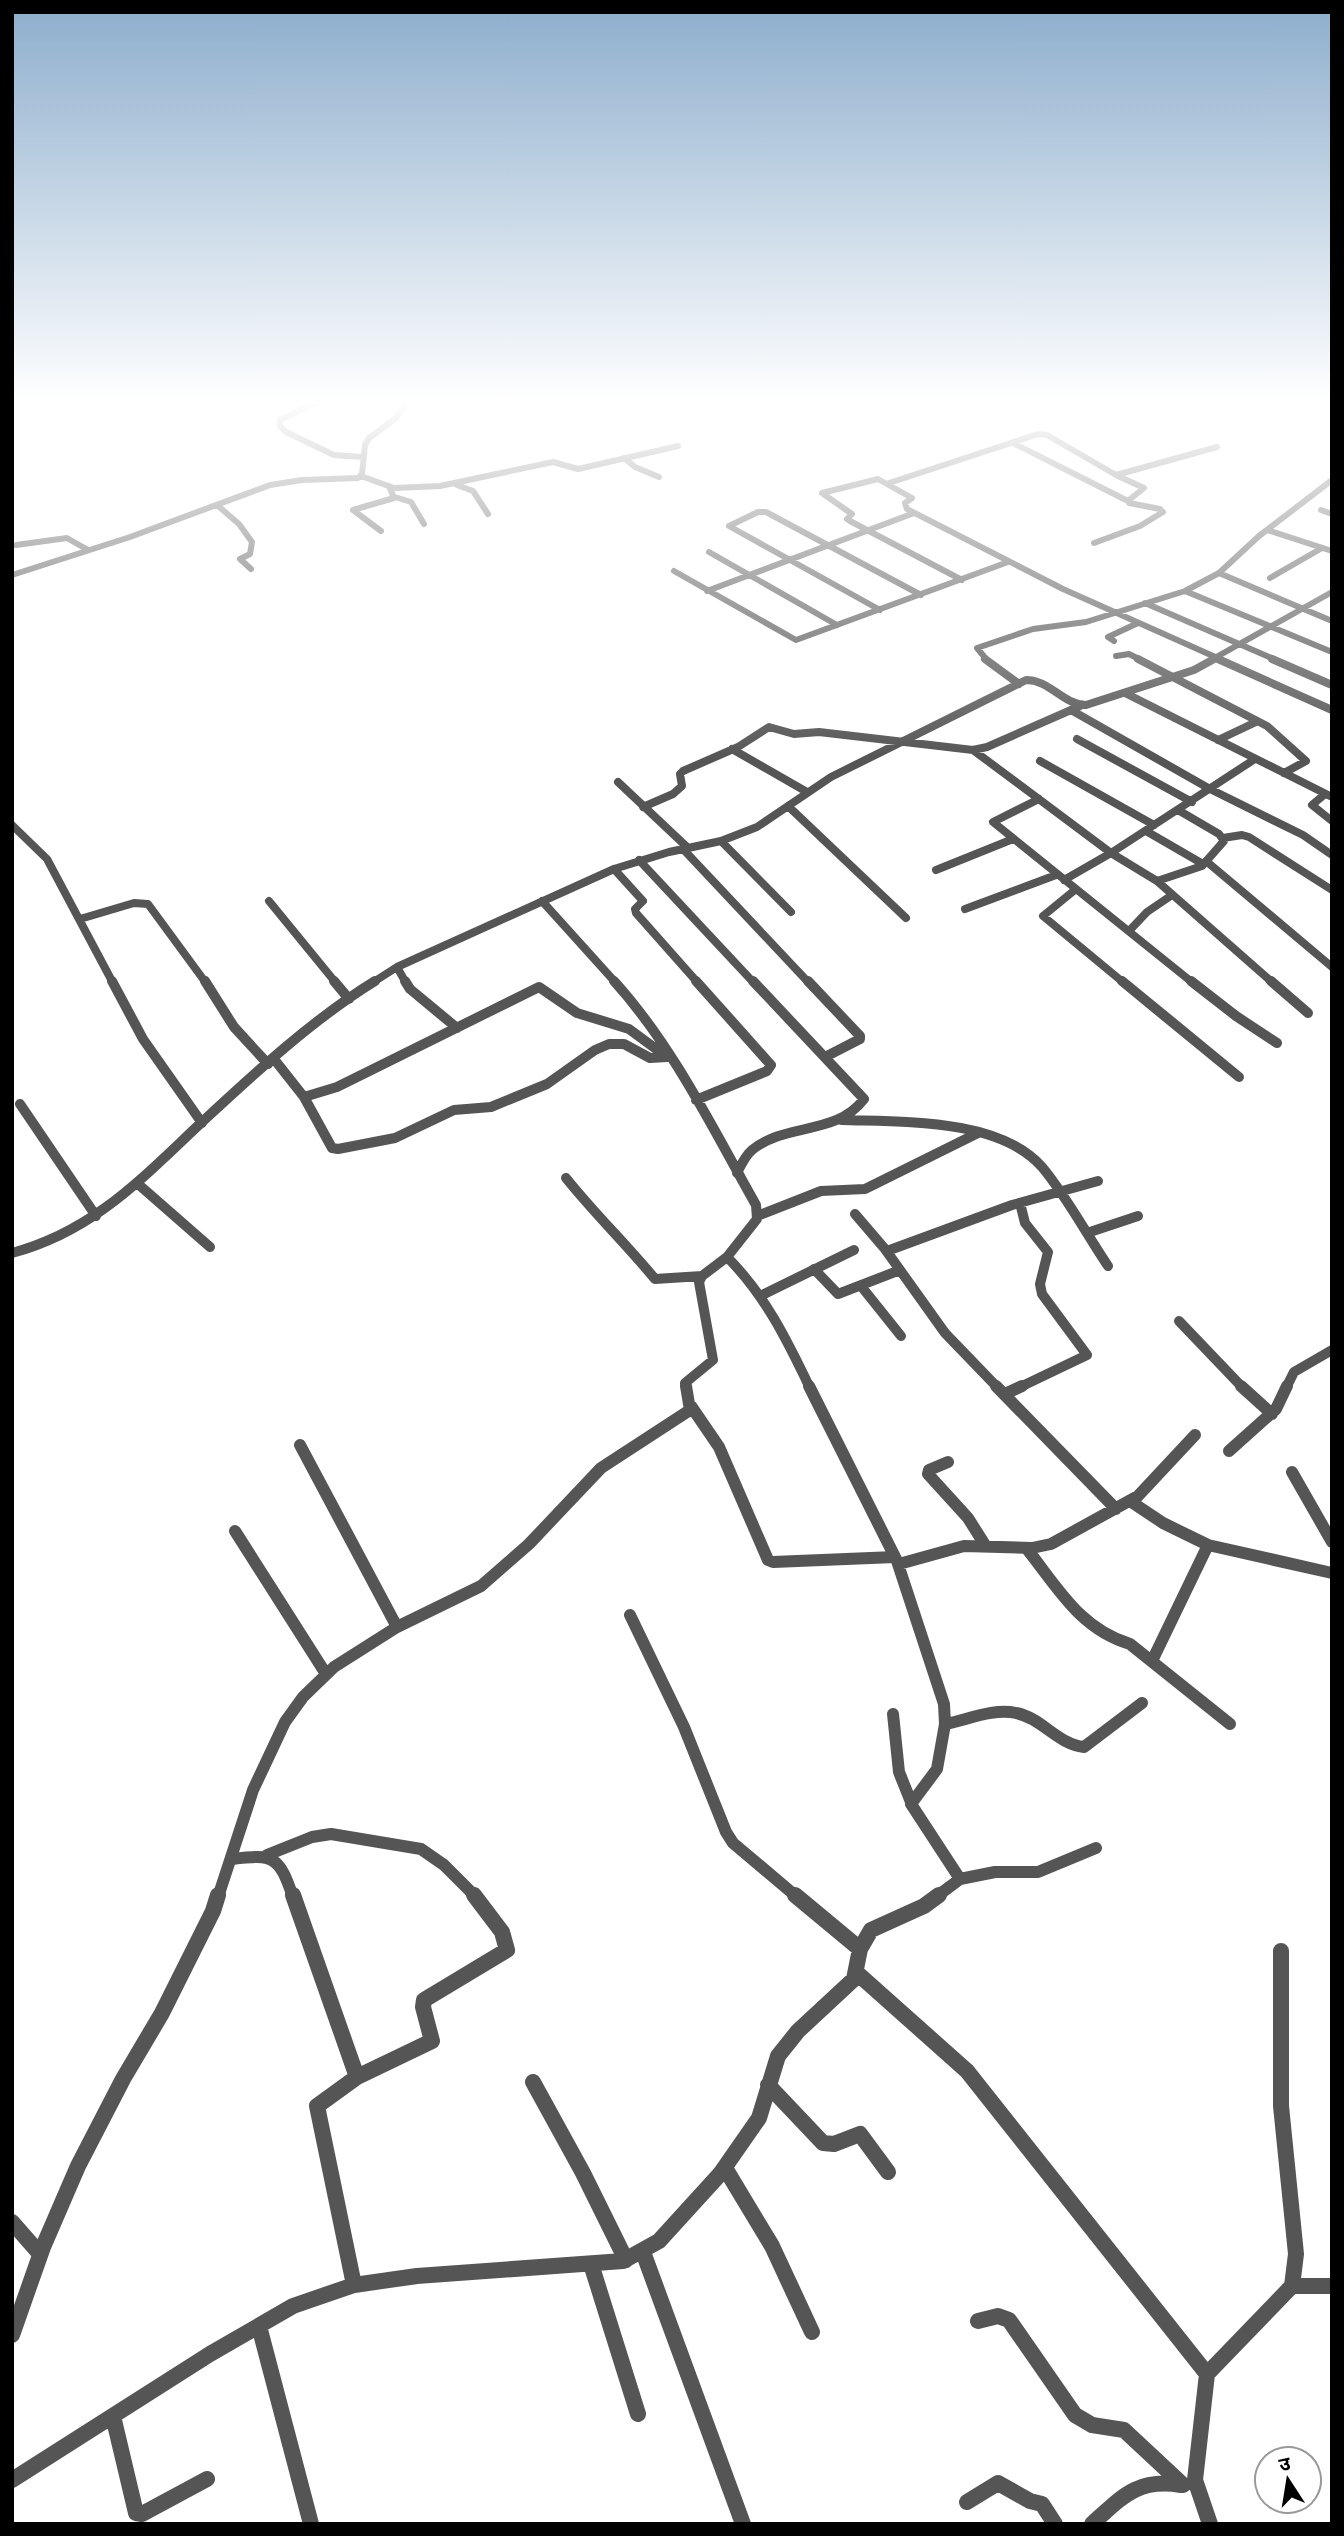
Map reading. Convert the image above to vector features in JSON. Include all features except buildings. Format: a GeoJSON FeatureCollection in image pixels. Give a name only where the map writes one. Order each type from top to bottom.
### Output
{"type":"FeatureCollection","features":[{"type":"Feature","properties":{"kind":"street"},"geometry":{"type":"LineString","coordinates":[[12,575],[170,521]]}},
{"type":"Feature","properties":{"kind":"street"},"geometry":{"type":"LineString","coordinates":[[236,521],[252,542],[250,554],[240,559],[251,569]]}},
{"type":"Feature","properties":{"kind":"street"},"geometry":{"type":"LineString","coordinates":[[368,521],[381,531]]}},
{"type":"Feature","properties":{"kind":"street"},"geometry":{"type":"LineString","coordinates":[[739,521],[729,526],[880,610]]}},
{"type":"Feature","properties":{"kind":"street"},"geometry":{"type":"LineString","coordinates":[[783,521],[921,595]]}},
{"type":"Feature","properties":{"kind":"street"},"geometry":{"type":"LineString","coordinates":[[851,521],[962,580]]}},
{"type":"Feature","properties":{"kind":"street"},"geometry":{"type":"LineString","coordinates":[[706,590],[891,521]]}},
{"type":"Feature","properties":{"kind":"street"},"geometry":{"type":"LineString","coordinates":[[930,521],[1063,589],[1332,710]]}},
{"type":"Feature","properties":{"kind":"street"},"geometry":{"type":"LineString","coordinates":[[1094,543],[1148,521]]}},
{"type":"Feature","properties":{"kind":"street"},"geometry":{"type":"LineString","coordinates":[[1019,684],[984,658],[977,648],[1029,630],[1076,624],[1185,591],[1219,573],[1279,521]]}},
{"type":"Feature","properties":{"kind":"street"},"geometry":{"type":"LineString","coordinates":[[1268,530],[1332,551]]}},
{"type":"Feature","properties":{"kind":"street"},"geometry":{"type":"LineString","coordinates":[[16,545],[67,538],[88,550]]}},
{"type":"Feature","properties":{"kind":"street"},"geometry":{"type":"LineString","coordinates":[[1270,578],[1322,548]]}},
{"type":"Feature","properties":{"kind":"street"},"geometry":{"type":"LineString","coordinates":[[709,551],[837,625]]}},
{"type":"Feature","properties":{"kind":"street"},"geometry":{"type":"LineString","coordinates":[[674,571],[791,640],[797,640],[1008,562]]}},
{"type":"Feature","properties":{"kind":"street"},"geometry":{"type":"LineString","coordinates":[[1219,573],[1332,621]]}},
{"type":"Feature","properties":{"kind":"street"},"geometry":{"type":"LineString","coordinates":[[1185,591],[1332,652]]}},
{"type":"Feature","properties":{"kind":"street"},"geometry":{"type":"LineString","coordinates":[[643,807],[677,792],[682,786],[680,774],[683,771],[732,749],[769,727],[794,734],[819,732],[972,750],[987,747],[1080,706],[1172,678],[1217,658],[1332,592]]}},
{"type":"Feature","properties":{"kind":"street"},"geometry":{"type":"LineString","coordinates":[[1145,603],[1332,685]]}},
{"type":"Feature","properties":{"kind":"street"},"geometry":{"type":"LineString","coordinates":[[1114,642],[1108,637],[1138,623]]}},
{"type":"Feature","properties":{"kind":"street"},"geometry":{"type":"LineString","coordinates":[[1116,656],[1129,654],[1278,734],[1305,760],[1305,763],[1284,774]]}},
{"type":"Feature","properties":{"kind":"street"},"geometry":{"type":"LineString","coordinates":[[12,1253],[69,1232],[96,1216],[138,1184],[201,1123],[271,1062],[349,999],[397,967],[614,869],[639,860],[721,841],[757,827],[831,777],[1031,679],[1080,706]]}},
{"type":"Feature","properties":{"kind":"street"},"geometry":{"type":"LineString","coordinates":[[1125,693],[1329,795]]}},
{"type":"Feature","properties":{"kind":"street"},"geometry":{"type":"LineString","coordinates":[[1071,710],[1210,789],[1303,835],[1332,855]]}},
{"type":"Feature","properties":{"kind":"street"},"geometry":{"type":"LineString","coordinates":[[1218,740],[1256,722]]}},
{"type":"Feature","properties":{"kind":"street"},"geometry":{"type":"LineString","coordinates":[[1077,739],[1192,802]]}},
{"type":"Feature","properties":{"kind":"street"},"geometry":{"type":"LineString","coordinates":[[732,749],[807,792]]}},
{"type":"Feature","properties":{"kind":"street"},"geometry":{"type":"LineString","coordinates":[[972,750],[1111,853],[1157,881],[1308,1013]]}},
{"type":"Feature","properties":{"kind":"street"},"geometry":{"type":"LineString","coordinates":[[965,909],[1060,877],[1111,853],[1255,759]]}},
{"type":"Feature","properties":{"kind":"street"},"geometry":{"type":"LineString","coordinates":[[1040,761],[1204,862],[1332,967]]}},
{"type":"Feature","properties":{"kind":"street"},"geometry":{"type":"LineString","coordinates":[[618,782],[686,849],[860,1036],[860,1039],[825,1057]]}},
{"type":"Feature","properties":{"kind":"street"},"geometry":{"type":"LineString","coordinates":[[1329,795],[1312,806],[1332,821]]}},
{"type":"Feature","properties":{"kind":"street"},"geometry":{"type":"LineString","coordinates":[[1038,799],[993,820],[1060,877],[1236,1016],[1277,1042]]}},
{"type":"Feature","properties":{"kind":"street"},"geometry":{"type":"LineString","coordinates":[[788,806],[906,918]]}},
{"type":"Feature","properties":{"kind":"street"},"geometry":{"type":"LineString","coordinates":[[1178,810],[1223,838],[1249,836],[1332,890]]}},
{"type":"Feature","properties":{"kind":"street"},"geometry":{"type":"LineString","coordinates":[[12,825],[47,859],[143,1039],[201,1123]]}},
{"type":"Feature","properties":{"kind":"street"},"geometry":{"type":"LineString","coordinates":[[1157,881],[1204,862],[1224,841],[1223,838]]}},
{"type":"Feature","properties":{"kind":"street"},"geometry":{"type":"LineString","coordinates":[[936,870],[1013,839]]}},
{"type":"Feature","properties":{"kind":"street"},"geometry":{"type":"LineString","coordinates":[[721,841],[791,912]]}},
{"type":"Feature","properties":{"kind":"street"},"geometry":{"type":"LineString","coordinates":[[639,860],[864,1100],[842,1120]]}},
{"type":"Feature","properties":{"kind":"street"},"geometry":{"type":"LineString","coordinates":[[614,869],[643,901],[635,908],[636,913],[771,1065],[767,1071],[696,1100]]}},
{"type":"Feature","properties":{"kind":"street"},"geometry":{"type":"LineString","coordinates":[[1076,889],[1043,916],[1239,1077]]}},
{"type":"Feature","properties":{"kind":"street"},"geometry":{"type":"LineString","coordinates":[[1129,931],[1147,912],[1172,895]]}},
{"type":"Feature","properties":{"kind":"street"},"geometry":{"type":"LineString","coordinates":[[269,901],[349,999]]}},
{"type":"Feature","properties":{"kind":"street"},"geometry":{"type":"LineString","coordinates":[[542,901],[635,1004],[696,1100],[756,1205],[757,1219],[727,1257],[702,1276],[699,1284],[713,1358],[685,1382],[691,1406],[719,1447],[768,1560],[897,1560],[985,1545],[1036,1549],[1051,1544],[1130,1501],[1148,1487],[1195,1434]]}},
{"type":"Feature","properties":{"kind":"street"},"geometry":{"type":"LineString","coordinates":[[80,919],[134,903],[148,904],[197,969],[234,1027],[304,1097],[332,1148],[341,1149],[395,1138],[454,1110],[491,1107],[547,1084],[595,1050],[608,1045],[624,1044],[650,1058],[671,1060]]}},
{"type":"Feature","properties":{"kind":"street"},"geometry":{"type":"LineString","coordinates":[[397,967],[410,989],[457,1028]]}},
{"type":"Feature","properties":{"kind":"street"},"geometry":{"type":"LineString","coordinates":[[304,1097],[337,1087],[541,987],[578,1013],[629,1029],[671,1060]]}},
{"type":"Feature","properties":{"kind":"street"},"geometry":{"type":"LineString","coordinates":[[20,1104],[96,1216]]}},
{"type":"Feature","properties":{"kind":"street"},"geometry":{"type":"LineString","coordinates":[[737,1173],[749,1153],[762,1144],[792,1132],[842,1120],[909,1122],[978,1132],[1005,1139],[1041,1166],[1108,1266]]}},
{"type":"Feature","properties":{"kind":"street"},"geometry":{"type":"LineString","coordinates":[[757,1216],[821,1191],[865,1189],[978,1132]]}},
{"type":"Feature","properties":{"kind":"street"},"geometry":{"type":"LineString","coordinates":[[566,1178],[592,1211],[625,1242],[655,1279],[702,1276]]}},
{"type":"Feature","properties":{"kind":"street"},"geometry":{"type":"LineString","coordinates":[[887,1251],[1020,1203],[1098,1181]]}},
{"type":"Feature","properties":{"kind":"street"},"geometry":{"type":"LineString","coordinates":[[138,1184],[210,1247]]}},
{"type":"Feature","properties":{"kind":"street"},"geometry":{"type":"LineString","coordinates":[[1005,1394],[1087,1355],[1042,1294],[1040,1284],[1048,1252],[1022,1221],[1018,1213],[1020,1203]]}},
{"type":"Feature","properties":{"kind":"street"},"geometry":{"type":"LineString","coordinates":[[855,1214],[887,1251],[945,1333],[1116,1509]]}},
{"type":"Feature","properties":{"kind":"street"},"geometry":{"type":"LineString","coordinates":[[1087,1233],[1139,1216]]}},
{"type":"Feature","properties":{"kind":"street"},"geometry":{"type":"LineString","coordinates":[[760,1296],[854,1250]]}},
{"type":"Feature","properties":{"kind":"street"},"geometry":{"type":"LineString","coordinates":[[727,1257],[760,1296],[780,1327],[897,1560],[944,1704],[945,1724],[937,1769],[911,1802]]}},
{"type":"Feature","properties":{"kind":"street"},"geometry":{"type":"LineString","coordinates":[[814,1269],[838,1294],[901,1270]]}},
{"type":"Feature","properties":{"kind":"street"},"geometry":{"type":"LineString","coordinates":[[861,1286],[901,1336]]}},
{"type":"Feature","properties":{"kind":"street"},"geometry":{"type":"LineString","coordinates":[[1179,1321],[1235,1380],[1272,1413]]}},
{"type":"Feature","properties":{"kind":"street"},"geometry":{"type":"LineString","coordinates":[[1229,1451],[1272,1413],[1294,1372],[1332,1350]]}},
{"type":"Feature","properties":{"kind":"street"},"geometry":{"type":"LineString","coordinates":[[12,2335],[17,2306],[78,2166],[123,2079],[162,2013],[213,1911],[253,1790],[285,1723],[303,1697],[326,1674],[397,1627],[481,1587],[529,1544],[601,1468],[690,1410],[691,1406]]}},
{"type":"Feature","properties":{"kind":"street"},"geometry":{"type":"LineString","coordinates":[[300,1445],[397,1627]]}},
{"type":"Feature","properties":{"kind":"street"},"geometry":{"type":"LineString","coordinates":[[948,1462],[929,1470],[928,1475],[968,1518],[985,1545]]}},
{"type":"Feature","properties":{"kind":"street"},"geometry":{"type":"LineString","coordinates":[[1292,1472],[1331,1541]]}},
{"type":"Feature","properties":{"kind":"street"},"geometry":{"type":"LineString","coordinates":[[1130,1501],[1163,1523],[1208,1545],[1332,1573]]}},
{"type":"Feature","properties":{"kind":"street"},"geometry":{"type":"LineString","coordinates":[[235,1531],[326,1674]]}},
{"type":"Feature","properties":{"kind":"street"},"geometry":{"type":"LineString","coordinates":[[1152,1661],[1208,1545]]}},
{"type":"Feature","properties":{"kind":"street"},"geometry":{"type":"LineString","coordinates":[[1027,1549],[1082,1619],[1110,1638],[1130,1644],[1230,1724]]}},
{"type":"Feature","properties":{"kind":"street"},"geometry":{"type":"LineString","coordinates":[[631,1615],[684,1727],[726,1832],[733,1843],[860,1949]]}},
{"type":"Feature","properties":{"kind":"street"},"geometry":{"type":"LineString","coordinates":[[945,1724],[1015,1712],[1033,1719],[1075,1747],[1084,1747],[1142,1703]]}},
{"type":"Feature","properties":{"kind":"street"},"geometry":{"type":"LineString","coordinates":[[893,1714],[899,1772],[913,1810],[960,1879]]}},
{"type":"Feature","properties":{"kind":"street"},"geometry":{"type":"LineString","coordinates":[[232,1859],[267,1856],[312,1837],[331,1834],[421,1849],[434,1855],[462,1882],[505,1936],[508,1947],[502,1955],[424,2000],[423,2007],[432,2041],[357,2077],[317,2106],[354,2286]]}},
{"type":"Feature","properties":{"kind":"street"},"geometry":{"type":"LineString","coordinates":[[12,2480],[293,2306],[354,2286],[417,2276],[591,2264],[625,2260],[643,2252],[659,2241],[724,2168],[759,2118],[774,2064],[784,2047],[857,1973],[860,1949],[867,1935],[877,1925],[924,1906],[960,1879],[995,1872],[1038,1871],[1096,1848]]}},
{"type":"Feature","properties":{"kind":"street"},"geometry":{"type":"LineString","coordinates":[[267,1856],[278,1861],[284,1871],[357,2077]]}},
{"type":"Feature","properties":{"kind":"street"},"geometry":{"type":"LineString","coordinates":[[1190,2487],[1195,2480],[1207,2374],[1292,2286],[1296,2253],[1281,2106],[1281,1951]]}},
{"type":"Feature","properties":{"kind":"street"},"geometry":{"type":"LineString","coordinates":[[857,1973],[967,2071],[1207,2374]]}},
{"type":"Feature","properties":{"kind":"street"},"geometry":{"type":"LineString","coordinates":[[533,2082],[583,2173],[625,2260]]}},
{"type":"Feature","properties":{"kind":"street"},"geometry":{"type":"LineString","coordinates":[[768,2085],[823,2143],[834,2144],[860,2134],[888,2172]]}},
{"type":"Feature","properties":{"kind":"street"},"geometry":{"type":"LineString","coordinates":[[724,2168],[772,2246],[812,2332]]}},
{"type":"Feature","properties":{"kind":"street"},"geometry":{"type":"LineString","coordinates":[[12,2222],[40,2254]]}},
{"type":"Feature","properties":{"kind":"street"},"geometry":{"type":"LineString","coordinates":[[643,2252],[743,2524]]}},
{"type":"Feature","properties":{"kind":"street"},"geometry":{"type":"LineString","coordinates":[[591,2264],[638,2414]]}},
{"type":"Feature","properties":{"kind":"street"},"geometry":{"type":"LineString","coordinates":[[1292,2286],[1332,2286]]}},
{"type":"Feature","properties":{"kind":"street"},"geometry":{"type":"LineString","coordinates":[[978,2321],[998,2316],[1009,2320],[1075,2415],[1092,2425],[1124,2430],[1190,2487],[1210,2524]]}},
{"type":"Feature","properties":{"kind":"street"},"geometry":{"type":"LineString","coordinates":[[258,2326],[311,2524]]}},
{"type":"Feature","properties":{"kind":"street"},"geometry":{"type":"LineString","coordinates":[[113,2416],[136,2513],[142,2514],[207,2479]]}},
{"type":"Feature","properties":{"kind":"street"},"geometry":{"type":"LineString","coordinates":[[1092,2524],[1144,2483],[1162,2480],[1190,2487]]}},
{"type":"Feature","properties":{"kind":"street"},"geometry":{"type":"LineString","coordinates":[[967,2502],[998,2483],[1030,2501],[1041,2504],[1055,2524]]}}]}
